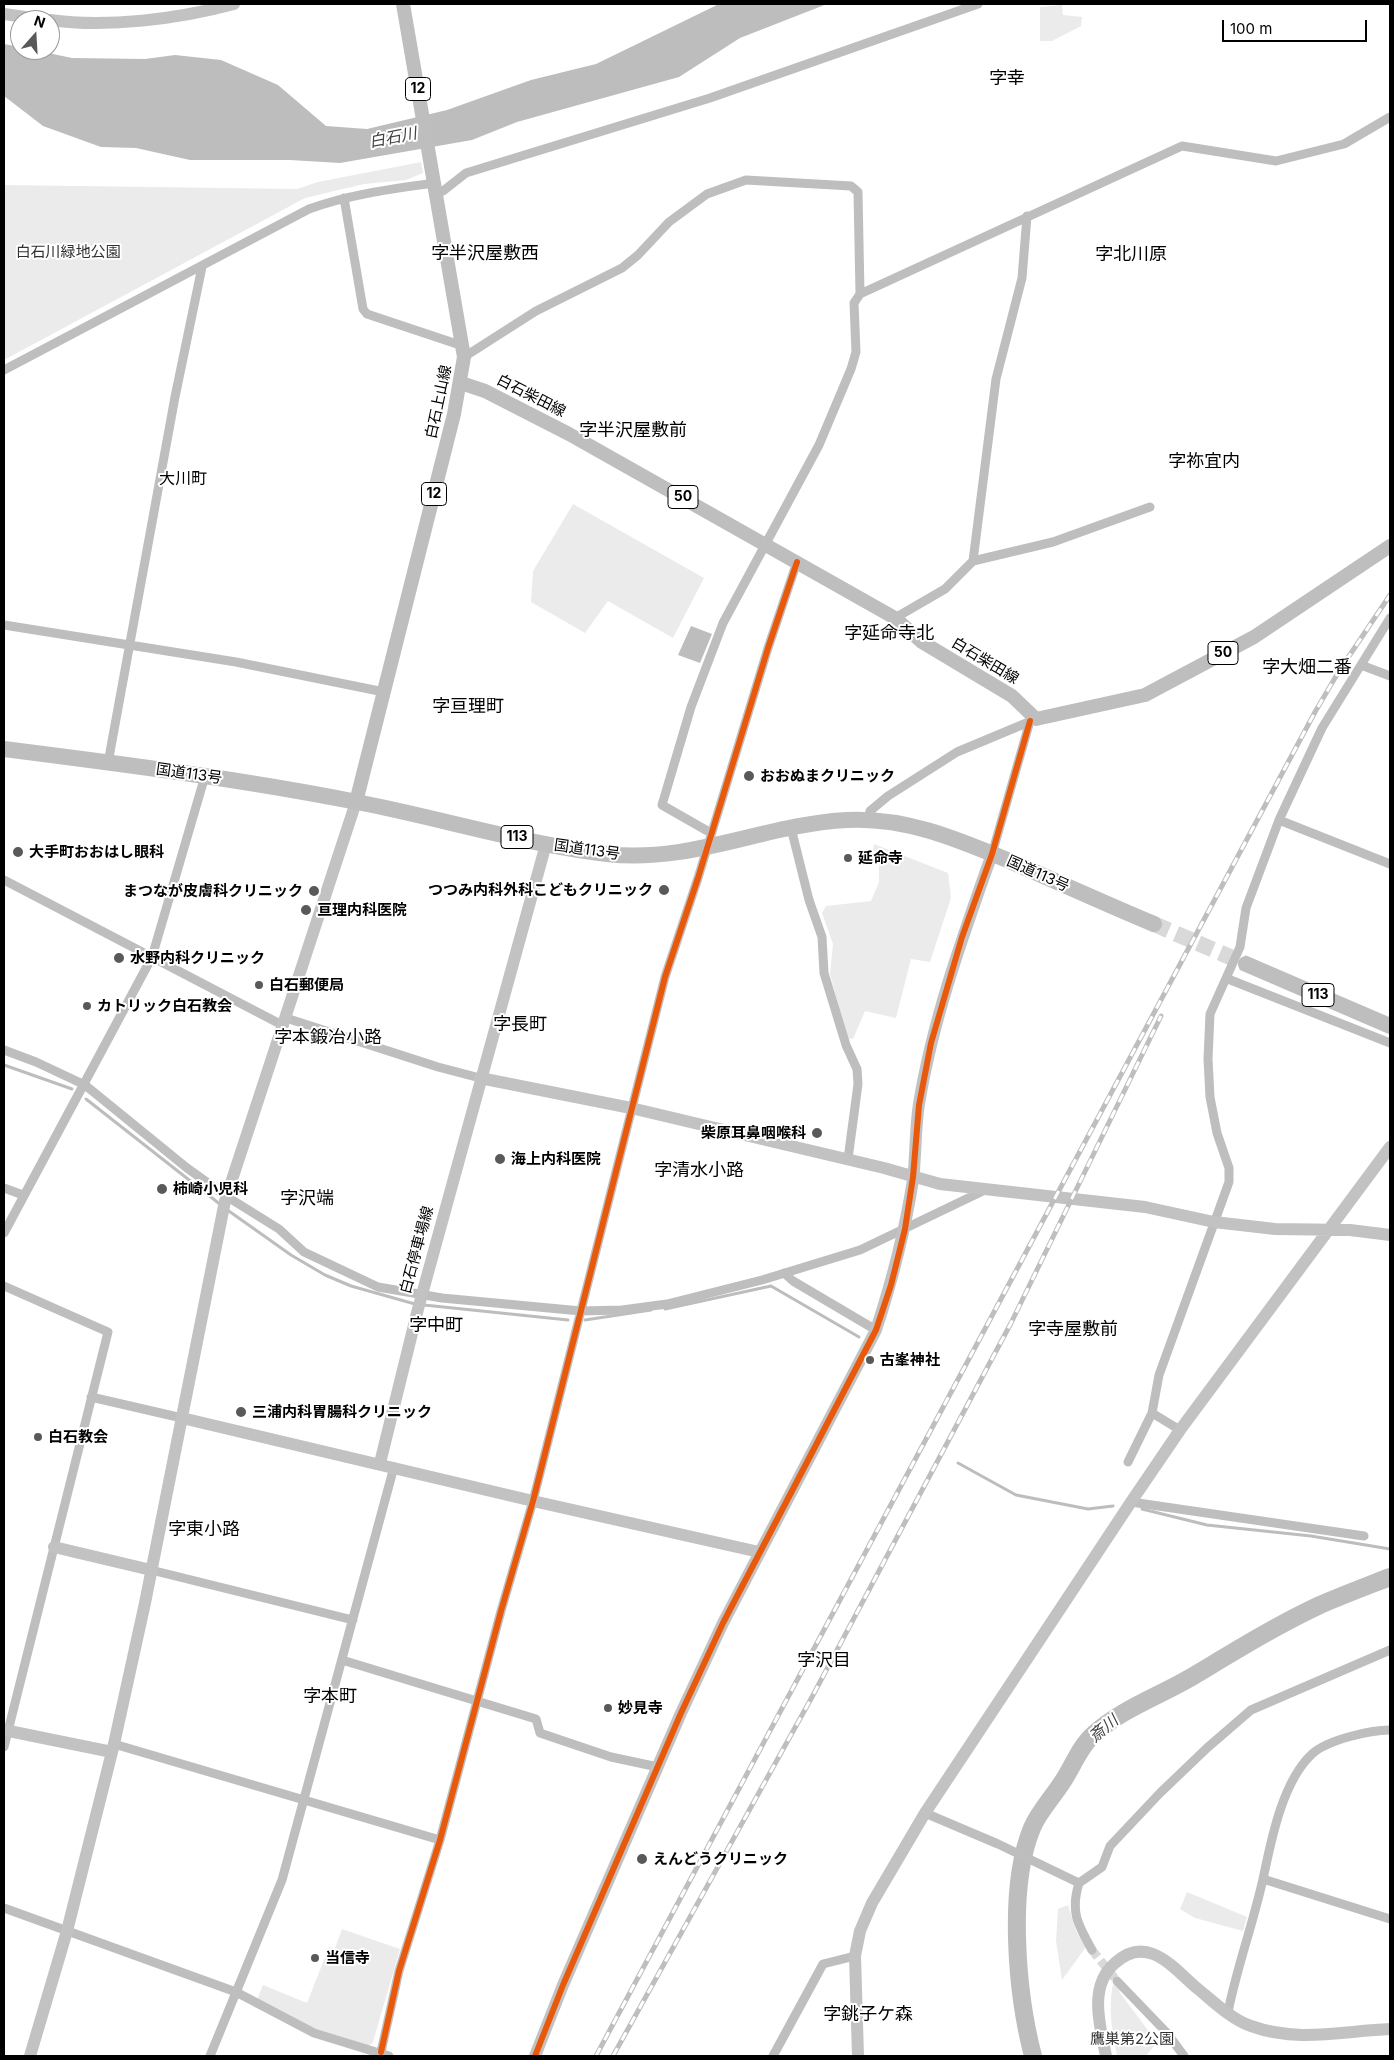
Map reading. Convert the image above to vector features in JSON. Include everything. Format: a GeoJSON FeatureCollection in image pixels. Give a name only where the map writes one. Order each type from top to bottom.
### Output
{"type":"FeatureCollection","features":[{"type":"Feature","properties":{"kind":"highway","name":"国道113号"},"geometry":{"type":"LineString","coordinates":[[4,749],[204,776],[356,802],[546,844],[625,856],[815,823],[869,819],[894,821],[927,829],[992,854],[1154,924]]}},
{"type":"Feature","properties":{"kind":"highway","name":"113"},"geometry":{"type":"LineString","coordinates":[[1246,964],[1390,1026]]}},
{"type":"Feature","properties":{"kind":"main road","name":"白石上山線"},"geometry":{"type":"LineString","coordinates":[[356,802],[461,383],[464,351],[403,4]]}},
{"type":"Feature","properties":{"kind":"main road","name":"白石柴田線"},"geometry":{"type":"LineString","coordinates":[[461,383],[485,391],[569,434],[896,618],[922,642],[1012,696],[1033,720]]}},
{"type":"Feature","properties":{"kind":"main road","name":"50"},"geometry":{"type":"LineString","coordinates":[[1033,720],[1145,695],[1254,637],[1390,546]]}},
{"type":"Feature","properties":{"kind":"street"},"geometry":{"type":"LineString","coordinates":[[60,22],[105,24],[208,11],[234,4]]}},
{"type":"Feature","properties":{"kind":"street"},"geometry":{"type":"LineString","coordinates":[[4,370],[202,267],[286,220],[329,201],[435,183],[443,191],[466,173],[710,98],[978,4]]}},
{"type":"Feature","properties":{"kind":"street"},"geometry":{"type":"LineString","coordinates":[[708,841],[662,805],[690,707],[724,623],[819,445],[851,369],[856,352],[854,303],[860,294],[1182,146],[1276,161],[1344,144],[1390,117]]}},
{"type":"Feature","properties":{"kind":"street"},"geometry":{"type":"LineString","coordinates":[[344,198],[363,310],[367,314],[464,351],[622,268],[669,222],[707,194],[746,180],[851,186],[858,192],[860,294]]}},
{"type":"Feature","properties":{"kind":"street"},"geometry":{"type":"LineString","coordinates":[[973,561],[996,379],[1022,278],[1027,216]]}},
{"type":"Feature","properties":{"kind":"street"},"geometry":{"type":"LineString","coordinates":[[108,763],[129,644],[202,267]]}},
{"type":"Feature","properties":{"kind":"street"},"geometry":{"type":"LineString","coordinates":[[896,618],[945,589],[973,561],[1053,542],[1150,507]]}},
{"type":"Feature","properties":{"kind":"street"},"geometry":{"type":"LineString","coordinates":[[4,1908],[236,1992],[314,2033],[385,2054],[399,1971],[440,1840],[533,1501],[665,977],[698,878],[768,648],[797,562]]}},
{"type":"Feature","properties":{"kind":"street"},"geometry":{"type":"LineString","coordinates":[[1128,1462],[1152,1413],[1159,1375],[1229,1182],[1229,1168],[1217,1134],[1210,1098],[1208,1058],[1210,1014],[1228,979],[1240,947],[1246,908],[1279,820],[1322,728],[1390,618]]}},
{"type":"Feature","properties":{"kind":"street"},"geometry":{"type":"LineString","coordinates":[[4,625],[129,644],[384,692]]}},
{"type":"Feature","properties":{"kind":"street"},"geometry":{"type":"LineString","coordinates":[[1361,665],[1390,676]]}},
{"type":"Feature","properties":{"kind":"street"},"geometry":{"type":"LineString","coordinates":[[869,819],[870,811],[888,796],[956,752],[1033,720]]}},
{"type":"Feature","properties":{"kind":"street"},"geometry":{"type":"LineString","coordinates":[[535,2056],[567,1976],[722,1623],[842,1398],[876,1330],[891,1285],[905,1229],[913,1177],[919,1105],[931,1043],[962,937],[992,854],[1033,720]]}},
{"type":"Feature","properties":{"kind":"street"},"geometry":{"type":"LineString","coordinates":[[4,1233],[152,957],[204,776]]}},
{"type":"Feature","properties":{"kind":"street"},"geometry":{"type":"LineString","coordinates":[[30,2056],[67,1932],[113,1748],[182,1418],[224,1202],[285,1022],[356,802]]}},
{"type":"Feature","properties":{"kind":"street"},"geometry":{"type":"LineString","coordinates":[[1279,820],[1390,864]]}},
{"type":"Feature","properties":{"kind":"street"},"geometry":{"type":"LineString","coordinates":[[791,828],[809,900],[822,937],[824,973],[846,1045],[857,1069],[858,1084],[848,1159]]}},
{"type":"Feature","properties":{"kind":"street","name":"白石停車場線"},"geometry":{"type":"LineString","coordinates":[[380,1463],[420,1300],[546,844]]}},
{"type":"Feature","properties":{"kind":"street"},"geometry":{"type":"LineString","coordinates":[[4,880],[152,957],[285,1022],[480,1078],[631,1108],[848,1159],[940,1184],[1145,1207],[1214,1222],[1275,1229],[1329,1229],[1390,1235]]}},
{"type":"Feature","properties":{"kind":"street"},"geometry":{"type":"LineString","coordinates":[[1228,979],[1390,1043]]}},
{"type":"Feature","properties":{"kind":"street"},"geometry":{"type":"LineString","coordinates":[[4,1050],[36,1062],[85,1085],[187,1168],[224,1202],[279,1229],[304,1252],[331,1267],[378,1287],[420,1300],[486,1303],[581,1311],[622,1310],[667,1304],[784,1273],[860,1250],[986,1190]]}},
{"type":"Feature","properties":{"kind":"street"},"geometry":{"type":"LineString","coordinates":[[858,2056],[855,1956],[860,1932],[872,1903],[925,1813],[1180,1430],[1329,1229],[1388,1155]]}},
{"type":"Feature","properties":{"kind":"street"},"geometry":{"type":"LineString","coordinates":[[4,1188],[23,1195]]}},
{"type":"Feature","properties":{"kind":"street"},"geometry":{"type":"LineString","coordinates":[[784,1273],[793,1281],[876,1330]]}},
{"type":"Feature","properties":{"kind":"street"},"geometry":{"type":"LineString","coordinates":[[4,1286],[108,1332],[4,1747]]}},
{"type":"Feature","properties":{"kind":"street"},"geometry":{"type":"LineString","coordinates":[[91,1397],[759,1552]]}},
{"type":"Feature","properties":{"kind":"street"},"geometry":{"type":"LineString","coordinates":[[1152,1413],[1180,1430]]}},
{"type":"Feature","properties":{"kind":"street"},"geometry":{"type":"LineString","coordinates":[[210,2056],[282,1880],[394,1467]]}},
{"type":"Feature","properties":{"kind":"street"},"geometry":{"type":"LineString","coordinates":[[1131,1502],[1364,1536]]}},
{"type":"Feature","properties":{"kind":"street"},"geometry":{"type":"LineString","coordinates":[[54,1547],[352,1620]]}},
{"type":"Feature","properties":{"kind":"street"},"geometry":{"type":"LineString","coordinates":[[1092,1950],[1079,1927],[1074,1907],[1079,1884],[1102,1868],[1110,1846],[1160,1793],[1207,1748],[1251,1710],[1390,1650]]}},
{"type":"Feature","properties":{"kind":"street"},"geometry":{"type":"LineString","coordinates":[[342,1660],[536,1719],[540,1733],[611,1757],[658,1767]]}},
{"type":"Feature","properties":{"kind":"street"},"geometry":{"type":"LineString","coordinates":[[7,1730],[113,1748],[304,1799],[440,1840]]}},
{"type":"Feature","properties":{"kind":"street"},"geometry":{"type":"LineString","coordinates":[[1228,2012],[1263,1879],[1272,1836],[1287,1792],[1307,1760],[1322,1747],[1372,1730],[1390,1730]]}},
{"type":"Feature","properties":{"kind":"street"},"geometry":{"type":"LineString","coordinates":[[925,1813],[998,1844],[1079,1884]]}},
{"type":"Feature","properties":{"kind":"street"},"geometry":{"type":"LineString","coordinates":[[1263,1879],[1390,1919]]}},
{"type":"Feature","properties":{"kind":"street"},"geometry":{"type":"LineString","coordinates":[[1106,2056],[1100,2022],[1100,1985],[1110,1967],[1128,1954],[1140,1951],[1160,1956],[1228,2012],[1248,2025],[1272,2033],[1296,2036],[1390,2029]]}},
{"type":"Feature","properties":{"kind":"street"},"geometry":{"type":"LineString","coordinates":[[773,2056],[823,1964],[855,1956]]}},
{"type":"Feature","properties":{"kind":"street"},"geometry":{"type":"LineString","coordinates":[[1117,1981],[1167,2033],[1184,2056]]}},
{"type":"Feature","properties":{"kind":"green space"},"geometry":{"type":"Polygon","coordinates":[[[1062,5],[1063,15],[1082,17],[1081,26],[1052,41],[1040,41],[1040,7],[1062,5]]]}},
{"type":"Feature","properties":{"kind":"green space","name":"白石川緑地公園"},"geometry":{"type":"Polygon","coordinates":[[[421,162],[423,173],[406,180],[364,184],[305,198],[4,360],[4,185],[297,189],[318,182],[421,162]]]}},
{"type":"Feature","properties":{"kind":"green space"},"geometry":{"type":"Polygon","coordinates":[[[573,504],[704,578],[673,638],[608,601],[585,633],[531,602],[533,571],[573,504]]]}},
{"type":"Feature","properties":{"kind":"green space"},"geometry":{"type":"Polygon","coordinates":[[[874,844],[948,873],[951,898],[930,962],[911,959],[896,1018],[865,1011],[853,1039],[847,1038],[830,974],[833,944],[822,913],[826,906],[871,901],[879,882],[879,855],[873,850],[874,844]]]}},
{"type":"Feature","properties":{"kind":"green space"},"geometry":{"type":"Polygon","coordinates":[[[1187,1892],[1247,1917],[1243,1931],[1195,1918],[1180,1909],[1187,1892]]]}},
{"type":"Feature","properties":{"kind":"green space"},"geometry":{"type":"Polygon","coordinates":[[[1068,1905],[1076,1931],[1086,1947],[1062,1980],[1056,1941],[1058,1909],[1068,1905]]]}},
{"type":"Feature","properties":{"kind":"green space"},"geometry":{"type":"Polygon","coordinates":[[[342,1929],[400,1949],[373,2042],[366,2049],[254,2007],[263,1985],[307,2003],[329,1947],[335,1948],[342,1929]]]}},
{"type":"Feature","properties":{"kind":"green space","name":"鷹巣第2公園"},"geometry":{"type":"Polygon","coordinates":[[[1113,1984],[1118,1985],[1120,1993],[1157,2042],[1146,2056],[1117,2056],[1111,2011],[1113,1984]]]}},
{"type":"Feature","properties":{"kind":"water","name":"白石川"},"geometry":{"type":"Polygon","coordinates":[[[719,4],[827,4],[740,38],[679,77],[517,122],[472,140],[340,163],[290,160],[190,160],[136,148],[101,147],[43,126],[4,96],[4,44],[10,45],[10,60],[60,60],[60,55],[72,58],[145,59],[175,55],[221,60],[278,85],[326,126],[367,129],[447,110],[531,80],[596,64],[719,4]]]}},
{"type":"Feature","properties":{"kind":"water"},"geometry":{"type":"Polygon","coordinates":[[[691,626],[712,634],[700,663],[678,655],[691,626]]]}},
{"type":"Feature","properties":{"kind":"waterway"},"geometry":{"type":"LineString","coordinates":[[4,1065],[72,1089]]}},
{"type":"Feature","properties":{"kind":"waterway"},"geometry":{"type":"LineString","coordinates":[[86,1099],[221,1205]]}},
{"type":"Feature","properties":{"kind":"waterway"},"geometry":{"type":"LineString","coordinates":[[226,1209],[291,1255],[325,1275],[351,1286],[415,1304]]}},
{"type":"Feature","properties":{"kind":"waterway"},"geometry":{"type":"LineString","coordinates":[[665,1309],[771,1286],[859,1337]]}},
{"type":"Feature","properties":{"kind":"waterway"},"geometry":{"type":"LineString","coordinates":[[424,1305],[568,1320]]}},
{"type":"Feature","properties":{"kind":"waterway"},"geometry":{"type":"LineString","coordinates":[[585,1320],[651,1310]]}},
{"type":"Feature","properties":{"kind":"waterway"},"geometry":{"type":"LineString","coordinates":[[958,1463],[1016,1495],[1088,1509],[1113,1506]]}},
{"type":"Feature","properties":{"kind":"waterway"},"geometry":{"type":"LineString","coordinates":[[1142,1509],[1207,1525],[1311,1536],[1390,1549]]}},
{"type":"Feature","properties":{"kind":"waterway","name":"斎川"},"geometry":{"type":"LineString","coordinates":[[1033,2056],[1027,2031],[1019,1973],[1017,1942],[1019,1880],[1024,1853],[1032,1828],[1085,1744],[1094,1734],[1117,1717],[1272,1630],[1320,1605],[1390,1577]]}},
{"type":"Feature","properties":{"kind":"tunnel"},"geometry":{"type":"LineString","coordinates":[[1154,924],[1246,964]]}},
{"type":"Feature","properties":{"kind":"tunnel"},"geometry":{"type":"LineString","coordinates":[[1092,1950],[1117,1981]]}},
{"type":"Feature","properties":{"kind":"railway"},"geometry":{"type":"LineString","coordinates":[[596,2056],[1315,712],[1339,671],[1390,595]]}},
{"type":"Feature","properties":{"kind":"railway"},"geometry":{"type":"LineString","coordinates":[[613,2056],[812,1697],[1011,1323],[1161,1016]]}},
{"type":"Feature","properties":{"kind":"cycle path"},"geometry":{"type":"LineString","coordinates":[[381,2052],[399,1971],[440,1840],[501,1611],[533,1501],[665,977],[698,878],[768,648],[797,562]]}},
{"type":"Feature","properties":{"kind":"cycle path"},"geometry":{"type":"LineString","coordinates":[[535,2056],[563,1985],[681,1713],[723,1623],[876,1330],[891,1285],[905,1229],[913,1177],[919,1105],[931,1043],[962,937],[992,854],[1030,721]]}},
{"type":"Feature","properties":{"kind":"place","name":"おおぬまクリニック"},"geometry":{"type":"Point","coordinates":[749,776]}},
{"type":"Feature","properties":{"kind":"place","name":"大手町おおはし眼科"},"geometry":{"type":"Point","coordinates":[18,852]}},
{"type":"Feature","properties":{"kind":"place","name":"延命寺"},"geometry":{"type":"Point","coordinates":[848,858]}},
{"type":"Feature","properties":{"kind":"place","name":"つつみ内科外科こどもクリニック"},"geometry":{"type":"Point","coordinates":[664,890]}},
{"type":"Feature","properties":{"kind":"place","name":"まつなが皮膚科クリニック"},"geometry":{"type":"Point","coordinates":[314,891]}},
{"type":"Feature","properties":{"kind":"place","name":"亘理内科医院"},"geometry":{"type":"Point","coordinates":[306,910]}},
{"type":"Feature","properties":{"kind":"place","name":"水野内科クリニック"},"geometry":{"type":"Point","coordinates":[119,958]}},
{"type":"Feature","properties":{"kind":"place","name":"白石郵便局"},"geometry":{"type":"Point","coordinates":[259,985]}},
{"type":"Feature","properties":{"kind":"place","name":"カトリック白石教会"},"geometry":{"type":"Point","coordinates":[87,1006]}},
{"type":"Feature","properties":{"kind":"place","name":"柴原耳鼻咽喉科"},"geometry":{"type":"Point","coordinates":[817,1133]}},
{"type":"Feature","properties":{"kind":"place","name":"海上内科医院"},"geometry":{"type":"Point","coordinates":[500,1159]}},
{"type":"Feature","properties":{"kind":"place","name":"柿崎小児科"},"geometry":{"type":"Point","coordinates":[162,1189]}},
{"type":"Feature","properties":{"kind":"place","name":"古峯神社"},"geometry":{"type":"Point","coordinates":[870,1360]}},
{"type":"Feature","properties":{"kind":"place","name":"三浦内科胃腸科クリニック"},"geometry":{"type":"Point","coordinates":[241,1412]}},
{"type":"Feature","properties":{"kind":"place","name":"白石教会"},"geometry":{"type":"Point","coordinates":[38,1437]}},
{"type":"Feature","properties":{"kind":"place","name":"妙見寺"},"geometry":{"type":"Point","coordinates":[608,1708]}},
{"type":"Feature","properties":{"kind":"place","name":"えんどうクリニック"},"geometry":{"type":"Point","coordinates":[642,1859]}},
{"type":"Feature","properties":{"kind":"place","name":"当信寺"},"geometry":{"type":"Point","coordinates":[315,1958]}},
{"type":"Feature","properties":{"kind":"district","name":"字幸"},"geometry":{"type":"Point","coordinates":[1007,79]}},
{"type":"Feature","properties":{"kind":"district","name":"字半沢屋敷西"},"geometry":{"type":"Point","coordinates":[485,254]}},
{"type":"Feature","properties":{"kind":"district","name":"字北川原"},"geometry":{"type":"Point","coordinates":[1131,255]}},
{"type":"Feature","properties":{"kind":"district","name":"字半沢屋敷前"},"geometry":{"type":"Point","coordinates":[633,431]}},
{"type":"Feature","properties":{"kind":"district","name":"字祢宜内"},"geometry":{"type":"Point","coordinates":[1204,462]}},
{"type":"Feature","properties":{"kind":"district","name":"大川町"},"geometry":{"type":"Point","coordinates":[183,479]}},
{"type":"Feature","properties":{"kind":"district","name":"字延命寺北"},"geometry":{"type":"Point","coordinates":[889,634]}},
{"type":"Feature","properties":{"kind":"district","name":"字大畑二番"},"geometry":{"type":"Point","coordinates":[1307,668]}},
{"type":"Feature","properties":{"kind":"district","name":"字亘理町"},"geometry":{"type":"Point","coordinates":[468,707]}},
{"type":"Feature","properties":{"kind":"district","name":"字長町"},"geometry":{"type":"Point","coordinates":[520,1025]}},
{"type":"Feature","properties":{"kind":"district","name":"字本鍛冶小路"},"geometry":{"type":"Point","coordinates":[328,1038]}},
{"type":"Feature","properties":{"kind":"district","name":"字清水小路"},"geometry":{"type":"Point","coordinates":[699,1171]}},
{"type":"Feature","properties":{"kind":"district","name":"字沢端"},"geometry":{"type":"Point","coordinates":[307,1199]}},
{"type":"Feature","properties":{"kind":"district","name":"字中町"},"geometry":{"type":"Point","coordinates":[436,1326]}},
{"type":"Feature","properties":{"kind":"district","name":"字寺屋敷前"},"geometry":{"type":"Point","coordinates":[1073,1330]}},
{"type":"Feature","properties":{"kind":"district","name":"字東小路"},"geometry":{"type":"Point","coordinates":[204,1530]}},
{"type":"Feature","properties":{"kind":"district","name":"字沢目"},"geometry":{"type":"Point","coordinates":[824,1661]}},
{"type":"Feature","properties":{"kind":"district","name":"字本町"},"geometry":{"type":"Point","coordinates":[330,1697]}},
{"type":"Feature","properties":{"kind":"district","name":"字銚子ケ森"},"geometry":{"type":"Point","coordinates":[868,2015]}}]}
